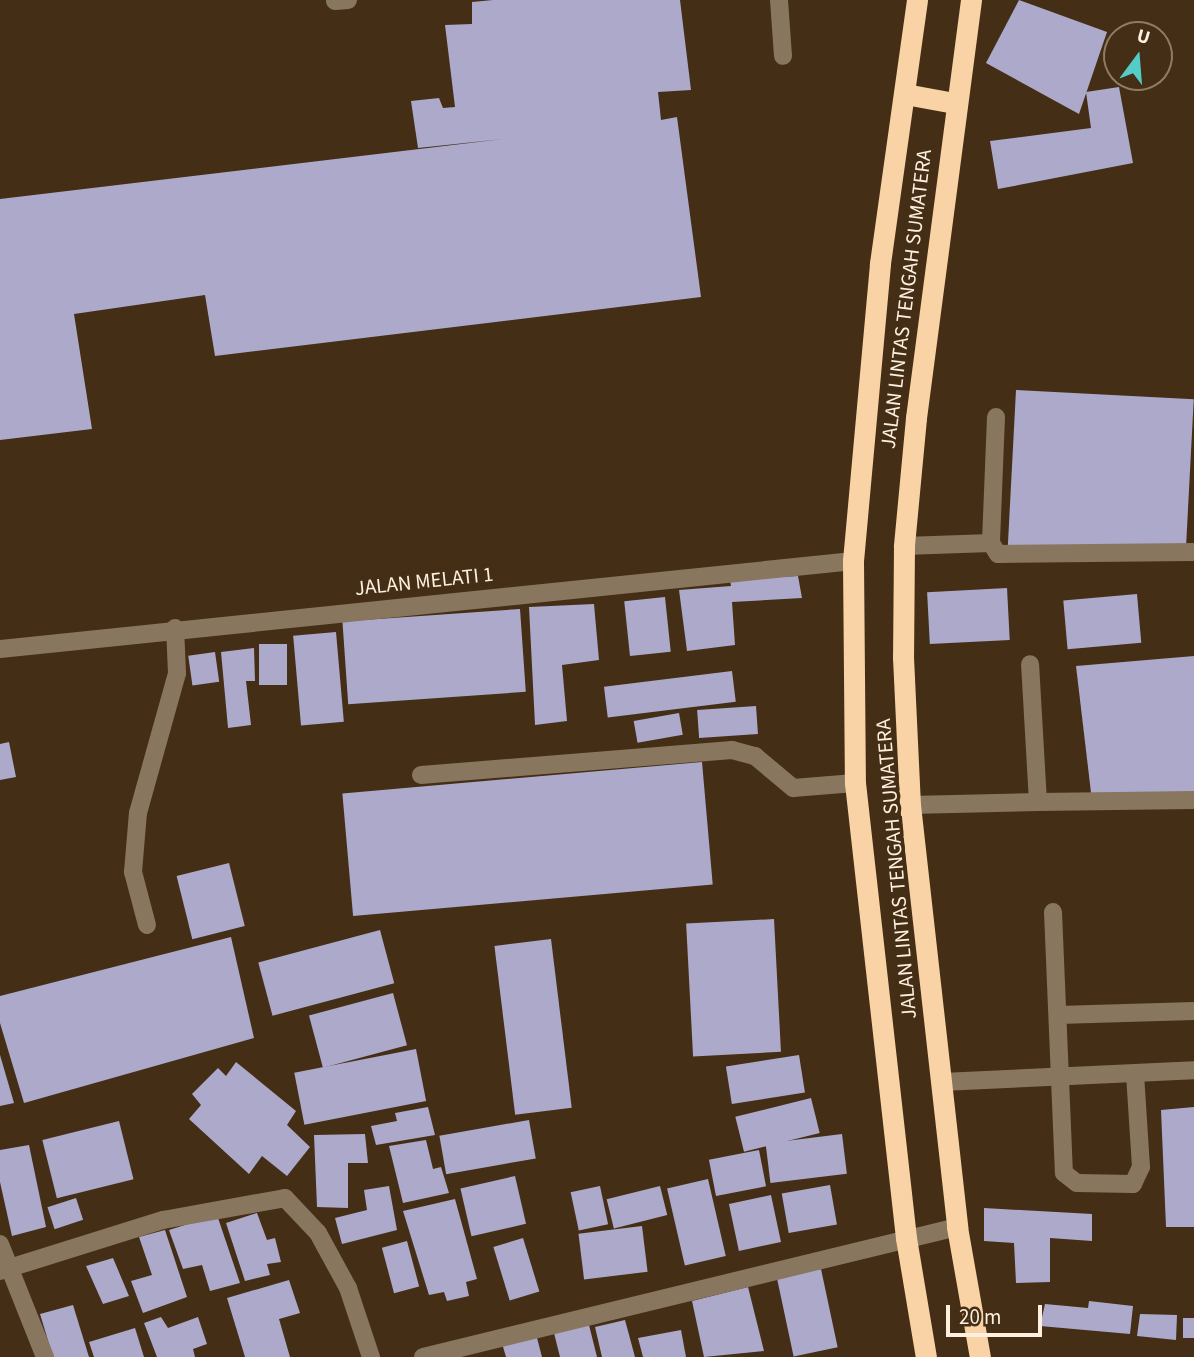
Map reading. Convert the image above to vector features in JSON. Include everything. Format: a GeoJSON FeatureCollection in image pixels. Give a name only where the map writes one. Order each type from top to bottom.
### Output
{"type":"FeatureCollection","features":[{"type":"Feature","properties":{"kind":"highway","name":"JALAN LINTAS TENGAH SUMATERA"},"geometry":{"type":"LineString","coordinates":[[917,0],[866,394],[853,561],[855,783],[906,1238],[926,1357]]}},
{"type":"Feature","properties":{"kind":"highway","name":"JALAN LINTAS TENGAH SUMATERA"},"geometry":{"type":"LineString","coordinates":[[971,0],[954,103],[904,546],[903,657],[910,805],[957,1227],[980,1357]]}},
{"type":"Feature","properties":{"kind":"highway"},"geometry":{"type":"LineString","coordinates":[[905,94],[954,103]]}},
{"type":"Feature","properties":{"kind":"street"},"geometry":{"type":"LineString","coordinates":[[779,0],[783,56]]}},
{"type":"Feature","properties":{"kind":"street"},"geometry":{"type":"LineString","coordinates":[[991,543],[996,417]]}},
{"type":"Feature","properties":{"kind":"street"},"geometry":{"type":"LineString","coordinates":[[904,546],[991,543],[1005,557],[1194,552]]}},
{"type":"Feature","properties":{"kind":"street","name":"JALAN MELATI 1"},"geometry":{"type":"LineString","coordinates":[[0,649],[175,628],[853,561]]}},
{"type":"Feature","properties":{"kind":"street"},"geometry":{"type":"LineString","coordinates":[[147,925],[133,872],[138,813],[177,673],[175,628]]}},
{"type":"Feature","properties":{"kind":"street"},"geometry":{"type":"LineString","coordinates":[[1030,664],[1038,802]]}},
{"type":"Feature","properties":{"kind":"street"},"geometry":{"type":"LineString","coordinates":[[421,775],[732,750],[755,756],[793,788],[855,783]]}},
{"type":"Feature","properties":{"kind":"street"},"geometry":{"type":"LineString","coordinates":[[910,805],[1194,800]]}},
{"type":"Feature","properties":{"kind":"street"},"geometry":{"type":"LineString","coordinates":[[1053,912],[1064,1173],[1077,1183],[1133,1184],[1141,1167],[1135,1073]]}},
{"type":"Feature","properties":{"kind":"street"},"geometry":{"type":"LineString","coordinates":[[1058,1015],[1194,1011]]}},
{"type":"Feature","properties":{"kind":"street"},"geometry":{"type":"LineString","coordinates":[[942,1082],[1058,1079],[1194,1070]]}},
{"type":"Feature","properties":{"kind":"street"},"geometry":{"type":"LineString","coordinates":[[6,1269],[163,1220],[285,1198],[318,1233],[348,1288],[371,1357]]}},
{"type":"Feature","properties":{"kind":"street"},"geometry":{"type":"LineString","coordinates":[[423,1357],[957,1227]]}},
{"type":"Feature","properties":{"kind":"street"},"geometry":{"type":"LineString","coordinates":[[0,1244],[6,1269],[45,1357]]}},
{"type":"Feature","properties":{"kind":"building"},"geometry":{"type":"Polygon","coordinates":[[[680,0],[691,90],[658,92],[661,120],[677,117],[701,297],[215,356],[205,295],[74,314],[92,429],[0,440],[0,199],[503,139],[418,148],[411,101],[439,98],[443,108],[455,107],[445,25],[472,24],[472,2],[680,0]]]}},
{"type":"Feature","properties":{"kind":"building"},"geometry":{"type":"Polygon","coordinates":[[[1019,0],[1103,31],[1103,44],[1079,114],[986,63],[1019,0]]]}},
{"type":"Feature","properties":{"kind":"building"},"geometry":{"type":"Polygon","coordinates":[[[1120,91],[1133,163],[998,189],[990,141],[1091,128],[1086,92],[1120,91]]]}},
{"type":"Feature","properties":{"kind":"building"},"geometry":{"type":"Polygon","coordinates":[[[1016,390],[1194,399],[1185,561],[1008,552],[1016,390]]]}},
{"type":"Feature","properties":{"kind":"building"},"geometry":{"type":"Polygon","coordinates":[[[798,576],[802,598],[732,602],[735,645],[687,651],[679,590],[731,586],[730,580],[798,576]]]}},
{"type":"Feature","properties":{"kind":"building"},"geometry":{"type":"Polygon","coordinates":[[[1007,588],[1010,640],[930,644],[927,592],[1007,588]]]}},
{"type":"Feature","properties":{"kind":"building"},"geometry":{"type":"Polygon","coordinates":[[[1137,594],[1141,643],[1068,649],[1063,600],[1137,594]]]}},
{"type":"Feature","properties":{"kind":"building"},"geometry":{"type":"Polygon","coordinates":[[[665,597],[671,652],[630,656],[624,601],[665,597]]]}},
{"type":"Feature","properties":{"kind":"building"},"geometry":{"type":"Polygon","coordinates":[[[594,604],[599,660],[562,665],[567,721],[535,725],[529,607],[594,604]]]}},
{"type":"Feature","properties":{"kind":"building"},"geometry":{"type":"Polygon","coordinates":[[[520,609],[526,692],[348,704],[342,621],[520,609]]]}},
{"type":"Feature","properties":{"kind":"building"},"geometry":{"type":"Polygon","coordinates":[[[336,632],[344,722],[301,725],[293,636],[336,632]]]}},
{"type":"Feature","properties":{"kind":"building"},"geometry":{"type":"Polygon","coordinates":[[[259,644],[287,644],[287,685],[259,685],[259,644]]]}},
{"type":"Feature","properties":{"kind":"building"},"geometry":{"type":"Polygon","coordinates":[[[254,648],[255,681],[246,681],[251,725],[228,728],[221,652],[254,648]]]}},
{"type":"Feature","properties":{"kind":"building"},"geometry":{"type":"Polygon","coordinates":[[[215,652],[219,682],[192,685],[188,656],[215,652]]]}},
{"type":"Feature","properties":{"kind":"building"},"geometry":{"type":"Polygon","coordinates":[[[1194,656],[1194,793],[1092,801],[1076,666],[1194,656]]]}},
{"type":"Feature","properties":{"kind":"building"},"geometry":{"type":"Polygon","coordinates":[[[732,671],[736,702],[608,717],[604,687],[732,671]]]}},
{"type":"Feature","properties":{"kind":"building"},"geometry":{"type":"Polygon","coordinates":[[[756,706],[758,734],[699,738],[697,710],[756,706]]]}},
{"type":"Feature","properties":{"kind":"building"},"geometry":{"type":"Polygon","coordinates":[[[679,713],[683,735],[638,743],[634,721],[679,713]]]}},
{"type":"Feature","properties":{"kind":"building"},"geometry":{"type":"Polygon","coordinates":[[[9,742],[16,777],[0,780],[0,744],[9,742]]]}},
{"type":"Feature","properties":{"kind":"building"},"geometry":{"type":"Polygon","coordinates":[[[702,762],[713,885],[353,916],[342,793],[702,762]]]}},
{"type":"Feature","properties":{"kind":"building"},"geometry":{"type":"Polygon","coordinates":[[[229,863],[245,926],[192,939],[177,876],[229,863]]]}},
{"type":"Feature","properties":{"kind":"building"},"geometry":{"type":"Polygon","coordinates":[[[774,919],[781,1052],[693,1056],[686,924],[774,919]]]}},
{"type":"Feature","properties":{"kind":"building"},"geometry":{"type":"Polygon","coordinates":[[[380,930],[394,983],[273,1016],[258,963],[380,930]]]}},
{"type":"Feature","properties":{"kind":"building"},"geometry":{"type":"Polygon","coordinates":[[[231,937],[254,1038],[24,1103],[0,1023],[0,996],[231,937]]]}},
{"type":"Feature","properties":{"kind":"building"},"geometry":{"type":"Polygon","coordinates":[[[551,939],[572,1108],[515,1115],[494,946],[551,939]]]}},
{"type":"Feature","properties":{"kind":"building"},"geometry":{"type":"Polygon","coordinates":[[[393,993],[407,1045],[323,1068],[309,1016],[393,993]]]}},
{"type":"Feature","properties":{"kind":"building"},"geometry":{"type":"Polygon","coordinates":[[[416,1049],[426,1101],[304,1125],[294,1073],[416,1049]]]}},
{"type":"Feature","properties":{"kind":"building"},"geometry":{"type":"Polygon","coordinates":[[[0,1055],[14,1103],[0,1106],[0,1055]]]}},
{"type":"Feature","properties":{"kind":"building"},"geometry":{"type":"Polygon","coordinates":[[[799,1055],[805,1093],[732,1104],[726,1067],[799,1055]]]}},
{"type":"Feature","properties":{"kind":"building"},"geometry":{"type":"Polygon","coordinates":[[[236,1062],[296,1111],[287,1125],[310,1147],[287,1176],[262,1156],[249,1174],[189,1119],[201,1105],[192,1094],[218,1068],[226,1076],[236,1062]]]}},
{"type":"Feature","properties":{"kind":"building"},"geometry":{"type":"Polygon","coordinates":[[[811,1098],[820,1133],[744,1152],[735,1117],[811,1098]]]}},
{"type":"Feature","properties":{"kind":"building"},"geometry":{"type":"Polygon","coordinates":[[[428,1107],[435,1135],[376,1145],[371,1126],[397,1121],[395,1113],[428,1107]]]}},
{"type":"Feature","properties":{"kind":"building"},"geometry":{"type":"Polygon","coordinates":[[[1194,1107],[1194,1227],[1166,1227],[1161,1110],[1194,1107]]]}},
{"type":"Feature","properties":{"kind":"building"},"geometry":{"type":"Polygon","coordinates":[[[529,1120],[536,1158],[446,1174],[439,1136],[529,1120]]]}},
{"type":"Feature","properties":{"kind":"building"},"geometry":{"type":"Polygon","coordinates":[[[119,1121],[134,1179],[57,1198],[42,1140],[119,1121]]]}},
{"type":"Feature","properties":{"kind":"building"},"geometry":{"type":"Polygon","coordinates":[[[365,1134],[368,1163],[348,1163],[348,1208],[317,1207],[314,1135],[365,1134]]]}},
{"type":"Feature","properties":{"kind":"building"},"geometry":{"type":"Polygon","coordinates":[[[842,1134],[847,1174],[770,1183],[766,1143],[842,1134]]]}},
{"type":"Feature","properties":{"kind":"building"},"geometry":{"type":"Polygon","coordinates":[[[426,1140],[433,1169],[441,1167],[449,1193],[403,1203],[389,1146],[426,1140]]]}},
{"type":"Feature","properties":{"kind":"building"},"geometry":{"type":"Polygon","coordinates":[[[29,1145],[46,1227],[12,1236],[0,1182],[0,1150],[29,1145]]]}},
{"type":"Feature","properties":{"kind":"building"},"geometry":{"type":"Polygon","coordinates":[[[759,1150],[766,1186],[716,1196],[709,1160],[759,1150]]]}},
{"type":"Feature","properties":{"kind":"building"},"geometry":{"type":"Polygon","coordinates":[[[515,1176],[526,1224],[471,1236],[460,1189],[515,1176]]]}},
{"type":"Feature","properties":{"kind":"building"},"geometry":{"type":"Polygon","coordinates":[[[708,1179],[726,1256],[685,1265],[667,1188],[708,1179]]]}},
{"type":"Feature","properties":{"kind":"building"},"geometry":{"type":"Polygon","coordinates":[[[830,1185],[837,1224],[789,1233],[782,1194],[830,1185]]]}},
{"type":"Feature","properties":{"kind":"building"},"geometry":{"type":"Polygon","coordinates":[[[389,1186],[397,1230],[342,1244],[335,1218],[367,1210],[364,1190],[389,1186]]]}},
{"type":"Feature","properties":{"kind":"building"},"geometry":{"type":"Polygon","coordinates":[[[600,1186],[608,1224],[579,1230],[571,1192],[600,1186]]]}},
{"type":"Feature","properties":{"kind":"building"},"geometry":{"type":"Polygon","coordinates":[[[660,1186],[667,1215],[614,1228],[607,1199],[660,1186]]]}},
{"type":"Feature","properties":{"kind":"building"},"geometry":{"type":"Polygon","coordinates":[[[771,1195],[781,1242],[739,1251],[729,1204],[771,1195]]]}},
{"type":"Feature","properties":{"kind":"building"},"geometry":{"type":"Polygon","coordinates":[[[76,1198],[83,1220],[55,1229],[47,1207],[76,1198]]]}},
{"type":"Feature","properties":{"kind":"building"},"geometry":{"type":"Polygon","coordinates":[[[455,1199],[477,1279],[466,1282],[469,1296],[447,1301],[444,1292],[429,1295],[403,1211],[455,1199]]]}},
{"type":"Feature","properties":{"kind":"building"},"geometry":{"type":"Polygon","coordinates":[[[984,1208],[1092,1214],[1092,1241],[1050,1238],[1050,1282],[1016,1283],[1014,1243],[984,1241],[984,1208]]]}},
{"type":"Feature","properties":{"kind":"building"},"geometry":{"type":"Polygon","coordinates":[[[257,1213],[267,1240],[275,1238],[281,1262],[267,1264],[270,1275],[245,1281],[226,1223],[257,1213]]]}},
{"type":"Feature","properties":{"kind":"building"},"geometry":{"type":"Polygon","coordinates":[[[217,1215],[240,1283],[210,1291],[202,1265],[183,1269],[169,1230],[217,1215]]]}},
{"type":"Feature","properties":{"kind":"building"},"geometry":{"type":"Polygon","coordinates":[[[642,1226],[648,1272],[584,1279],[578,1234],[642,1226]]]}},
{"type":"Feature","properties":{"kind":"building"},"geometry":{"type":"Polygon","coordinates":[[[165,1230],[187,1297],[143,1313],[131,1281],[152,1275],[139,1237],[165,1230]]]}},
{"type":"Feature","properties":{"kind":"building"},"geometry":{"type":"Polygon","coordinates":[[[523,1238],[539,1292],[510,1301],[493,1247],[523,1238]]]}},
{"type":"Feature","properties":{"kind":"building"},"geometry":{"type":"Polygon","coordinates":[[[407,1241],[419,1286],[394,1293],[382,1248],[407,1241]]]}},
{"type":"Feature","properties":{"kind":"building"},"geometry":{"type":"Polygon","coordinates":[[[113,1258],[129,1296],[103,1304],[86,1266],[113,1258]]]}},
{"type":"Feature","properties":{"kind":"building"},"geometry":{"type":"Polygon","coordinates":[[[821,1269],[838,1347],[794,1357],[777,1278],[821,1269]]]}},
{"type":"Feature","properties":{"kind":"building"},"geometry":{"type":"Polygon","coordinates":[[[289,1280],[300,1313],[279,1319],[290,1357],[245,1357],[227,1298],[289,1280]]]}},
{"type":"Feature","properties":{"kind":"building"},"geometry":{"type":"Polygon","coordinates":[[[748,1287],[764,1351],[704,1357],[692,1301],[748,1287]]]}},
{"type":"Feature","properties":{"kind":"building"},"geometry":{"type":"Polygon","coordinates":[[[1089,1301],[1133,1306],[1130,1334],[1040,1326],[1045,1304],[1088,1308],[1089,1301]]]}},
{"type":"Feature","properties":{"kind":"building"},"geometry":{"type":"Polygon","coordinates":[[[73,1305],[89,1357],[53,1357],[40,1314],[73,1305]]]}},
{"type":"Feature","properties":{"kind":"building"},"geometry":{"type":"Polygon","coordinates":[[[1140,1314],[1177,1315],[1176,1340],[1137,1336],[1140,1314]]]}},
{"type":"Feature","properties":{"kind":"building"},"geometry":{"type":"Polygon","coordinates":[[[161,1317],[168,1328],[198,1317],[207,1344],[193,1349],[195,1357],[157,1357],[144,1323],[161,1317]]]}},
{"type":"Feature","properties":{"kind":"building"},"geometry":{"type":"Polygon","coordinates":[[[1183,1318],[1194,1318],[1194,1338],[1183,1338],[1183,1318]]]}},
{"type":"Feature","properties":{"kind":"building"},"geometry":{"type":"Polygon","coordinates":[[[625,1320],[635,1357],[602,1357],[595,1327],[625,1320]]]}},
{"type":"Feature","properties":{"kind":"building"},"geometry":{"type":"Polygon","coordinates":[[[589,1325],[597,1357],[560,1357],[554,1333],[589,1325]]]}},
{"type":"Feature","properties":{"kind":"building"},"geometry":{"type":"Polygon","coordinates":[[[135,1328],[144,1357],[94,1357],[89,1342],[135,1328]]]}},
{"type":"Feature","properties":{"kind":"building"},"geometry":{"type":"Polygon","coordinates":[[[681,1330],[686,1357],[643,1357],[638,1338],[681,1330]]]}},
{"type":"Feature","properties":{"kind":"building"},"geometry":{"type":"Polygon","coordinates":[[[536,1334],[542,1357],[506,1357],[501,1340],[536,1334]]]}}]}
